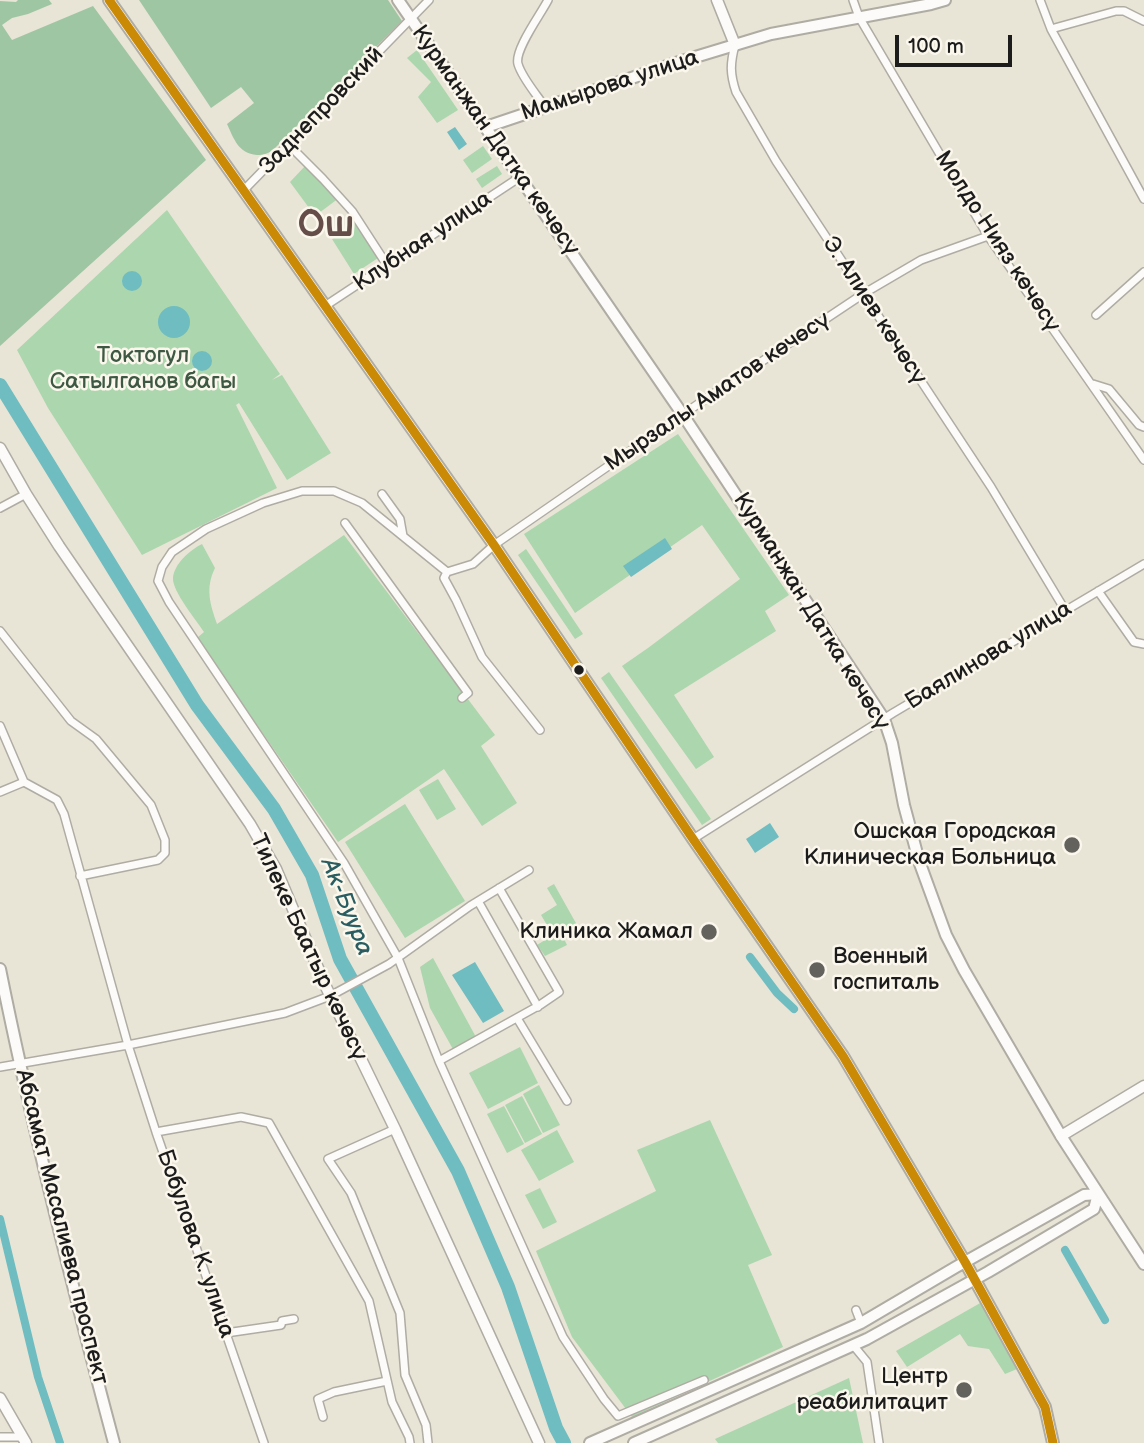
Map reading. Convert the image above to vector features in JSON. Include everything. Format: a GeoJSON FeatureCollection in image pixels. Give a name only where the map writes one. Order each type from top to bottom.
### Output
{"type":"FeatureCollection","features":[{"type":"Feature","properties":{"kind":"main road"},"geometry":{"type":"LineString","coordinates":[[108,0],[494,545],[843,1056],[965,1262],[1045,1407],[1052,1443]]}},
{"type":"Feature","properties":{"kind":"main road","name":"Курманжан Датка көчөсү"},"geometry":{"type":"LineString","coordinates":[[398,0],[682,415],[884,719],[919,860],[946,935],[1061,1136],[1144,1264]]}},
{"type":"Feature","properties":{"kind":"main road","name":"Мамырова улица"},"geometry":{"type":"LineString","coordinates":[[486,127],[771,34],[931,5],[945,0]]}},
{"type":"Feature","properties":{"kind":"main road","name":"Абсамат Масалиева проспект"},"geometry":{"type":"LineString","coordinates":[[0,969],[41,1158],[114,1443]]}},
{"type":"Feature","properties":{"kind":"main road"},"geometry":{"type":"LineString","coordinates":[[590,1443],[861,1323],[1084,1195],[1098,1194],[1094,1209],[867,1339],[634,1443]]}},
{"type":"Feature","properties":{"kind":"street","name":"Заднепровский"},"geometry":{"type":"LineString","coordinates":[[243,191],[429,0]]}},
{"type":"Feature","properties":{"kind":"street"},"geometry":{"type":"LineString","coordinates":[[545,107],[517,62],[519,51],[548,0]]}},
{"type":"Feature","properties":{"kind":"street","name":"Э. Алиев көчөсү"},"geometry":{"type":"LineString","coordinates":[[717,0],[735,45],[730,68],[736,92],[776,161],[990,487],[1065,610]]}},
{"type":"Feature","properties":{"kind":"street","name":"Молдо Нияз көчөсү"},"geometry":{"type":"LineString","coordinates":[[852,0],[859,17],[988,236],[1144,460]]}},
{"type":"Feature","properties":{"kind":"street"},"geometry":{"type":"LineString","coordinates":[[1040,0],[1051,29],[1144,199]]}},
{"type":"Feature","properties":{"kind":"street"},"geometry":{"type":"LineString","coordinates":[[1051,29],[1116,11],[1124,11],[1144,21]]}},
{"type":"Feature","properties":{"kind":"street"},"geometry":{"type":"LineString","coordinates":[[289,145],[352,211],[387,265]]}},
{"type":"Feature","properties":{"kind":"street","name":"Клубная улица"},"geometry":{"type":"LineString","coordinates":[[325,306],[520,177]]}},
{"type":"Feature","properties":{"kind":"street","name":"Мырзалы Аматов көчөсү"},"geometry":{"type":"LineString","coordinates":[[447,572],[473,564],[494,545],[863,294],[921,260],[988,236]]}},
{"type":"Feature","properties":{"kind":"street"},"geometry":{"type":"LineString","coordinates":[[1096,315],[1144,272]]}},
{"type":"Feature","properties":{"kind":"street"},"geometry":{"type":"LineString","coordinates":[[1092,384],[1109,389],[1139,425],[1144,427]]}},
{"type":"Feature","properties":{"kind":"street","name":"Тилеке Баатыр көчөсү"},"geometry":{"type":"LineString","coordinates":[[0,448],[67,557],[250,824],[276,869],[330,996],[395,1129],[539,1443]]}},
{"type":"Feature","properties":{"kind":"street"},"geometry":{"type":"LineString","coordinates":[[540,730],[482,656],[444,578],[447,572],[362,503],[352,498],[334,491],[302,491],[263,503],[206,529],[172,552],[162,567],[158,581],[169,602],[344,863],[398,958],[439,1061],[563,1337],[604,1399],[618,1416],[704,1380]]}},
{"type":"Feature","properties":{"kind":"street"},"geometry":{"type":"LineString","coordinates":[[0,508],[26,494]]}},
{"type":"Feature","properties":{"kind":"street"},"geometry":{"type":"LineString","coordinates":[[382,494],[400,519],[403,537]]}},
{"type":"Feature","properties":{"kind":"street"},"geometry":{"type":"LineString","coordinates":[[345,523],[468,693],[462,698]]}},
{"type":"Feature","properties":{"kind":"street","name":"Баялинова улица"},"geometry":{"type":"LineString","coordinates":[[693,839],[884,719],[1144,564]]}},
{"type":"Feature","properties":{"kind":"street"},"geometry":{"type":"LineString","coordinates":[[1098,591],[1134,642],[1144,644]]}},
{"type":"Feature","properties":{"kind":"street"},"geometry":{"type":"LineString","coordinates":[[0,631],[71,721],[96,739],[151,804],[166,840],[165,853],[158,860],[80,876]]}},
{"type":"Feature","properties":{"kind":"street"},"geometry":{"type":"LineString","coordinates":[[0,726],[24,782],[0,792]]}},
{"type":"Feature","properties":{"kind":"street","name":"Бобулова К. улица"},"geometry":{"type":"LineString","coordinates":[[24,782],[53,797],[64,814],[128,1045],[264,1443]]}},
{"type":"Feature","properties":{"kind":"street"},"geometry":{"type":"LineString","coordinates":[[0,1067],[128,1045],[285,1013],[330,996],[387,965],[478,901],[529,870]]}},
{"type":"Feature","properties":{"kind":"street"},"geometry":{"type":"LineString","coordinates":[[439,1061],[559,992],[499,888]]}},
{"type":"Feature","properties":{"kind":"street"},"geometry":{"type":"LineString","coordinates":[[478,901],[538,1006]]}},
{"type":"Feature","properties":{"kind":"street"},"geometry":{"type":"LineString","coordinates":[[517,1018],[567,1101]]}},
{"type":"Feature","properties":{"kind":"street"},"geometry":{"type":"LineString","coordinates":[[1061,1136],[1144,1086]]}},
{"type":"Feature","properties":{"kind":"street"},"geometry":{"type":"LineString","coordinates":[[156,1132],[241,1117],[269,1123],[369,1301],[392,1402],[410,1443]]}},
{"type":"Feature","properties":{"kind":"street"},"geometry":{"type":"LineString","coordinates":[[395,1129],[328,1159],[351,1194],[400,1313],[405,1375],[426,1425],[428,1443]]}},
{"type":"Feature","properties":{"kind":"street"},"geometry":{"type":"LineString","coordinates":[[856,1310],[861,1323]]}},
{"type":"Feature","properties":{"kind":"street"},"geometry":{"type":"LineString","coordinates":[[226,1333],[281,1325],[282,1321],[294,1319]]}},
{"type":"Feature","properties":{"kind":"street"},"geometry":{"type":"LineString","coordinates":[[853,1345],[867,1363],[879,1443]]}},
{"type":"Feature","properties":{"kind":"street"},"geometry":{"type":"LineString","coordinates":[[323,1417],[318,1399],[334,1392],[387,1381]]}},
{"type":"Feature","properties":{"kind":"street"},"geometry":{"type":"LineString","coordinates":[[0,1398],[25,1440]]}},
{"type":"Feature","properties":{"kind":"street"},"geometry":{"type":"LineString","coordinates":[[0,1437],[25,1440]]}},
{"type":"Feature","properties":{"kind":"green space"},"geometry":{"type":"Polygon","coordinates":[[[49,0],[52,4],[12,18],[2,25],[12,40],[93,6],[206,160],[0,346],[0,1],[49,0]]]}},
{"type":"Feature","properties":{"kind":"green space"},"geometry":{"type":"Polygon","coordinates":[[[139,0],[388,0],[402,21],[273,150],[257,155],[241,148],[227,124],[254,103],[241,87],[211,108],[139,0]]]}},
{"type":"Feature","properties":{"kind":"green space"},"geometry":{"type":"Polygon","coordinates":[[[417,50],[458,110],[437,123],[418,97],[431,82],[407,58],[417,50]]]}},
{"type":"Feature","properties":{"kind":"green space"},"geometry":{"type":"Polygon","coordinates":[[[483,146],[492,159],[472,173],[463,160],[483,146]]]}},
{"type":"Feature","properties":{"kind":"green space"},"geometry":{"type":"Polygon","coordinates":[[[307,164],[339,198],[315,216],[290,182],[307,164]]]}},
{"type":"Feature","properties":{"kind":"green space"},"geometry":{"type":"Polygon","coordinates":[[[497,166],[502,174],[482,188],[476,179],[497,166]]]}},
{"type":"Feature","properties":{"kind":"green space","name":"Токтогул Сатылганов багы"},"geometry":{"type":"Polygon","coordinates":[[[167,210],[280,374],[272,380],[282,375],[331,453],[287,480],[239,403],[236,405],[277,488],[142,555],[48,408],[17,350],[167,210]]]}},
{"type":"Feature","properties":{"kind":"green space"},"geometry":{"type":"Polygon","coordinates":[[[358,221],[381,256],[354,274],[332,239],[358,221]]]}},
{"type":"Feature","properties":{"kind":"green space"},"geometry":{"type":"Polygon","coordinates":[[[678,434],[789,595],[765,611],[776,631],[674,695],[714,757],[696,769],[622,666],[740,579],[702,525],[575,613],[524,534],[678,434]]]}},
{"type":"Feature","properties":{"kind":"green space"},"geometry":{"type":"Polygon","coordinates":[[[344,535],[495,735],[481,746],[517,803],[482,826],[444,769],[338,842],[197,638],[204,632],[181,598],[173,578],[179,563],[202,544],[215,568],[210,582],[210,596],[217,624],[344,535]]]}},
{"type":"Feature","properties":{"kind":"green space"},"geometry":{"type":"Polygon","coordinates":[[[526,549],[583,634],[575,639],[518,555],[526,549]]]}},
{"type":"Feature","properties":{"kind":"green space"},"geometry":{"type":"Polygon","coordinates":[[[609,672],[711,819],[702,825],[601,678],[609,672]]]}},
{"type":"Feature","properties":{"kind":"green space"},"geometry":{"type":"Polygon","coordinates":[[[438,779],[456,809],[437,820],[419,790],[438,779]]]}},
{"type":"Feature","properties":{"kind":"green space"},"geometry":{"type":"Polygon","coordinates":[[[405,804],[465,901],[405,938],[345,842],[405,804]]]}},
{"type":"Feature","properties":{"kind":"green space"},"geometry":{"type":"Polygon","coordinates":[[[554,884],[577,925],[570,930],[572,934],[564,939],[567,945],[545,956],[537,945],[553,935],[541,915],[557,905],[547,888],[554,884]]]}},
{"type":"Feature","properties":{"kind":"green space"},"geometry":{"type":"Polygon","coordinates":[[[433,958],[477,1039],[454,1051],[430,1008],[420,967],[433,958]]]}},
{"type":"Feature","properties":{"kind":"green space"},"geometry":{"type":"Polygon","coordinates":[[[520,1047],[538,1083],[488,1109],[469,1073],[520,1047]]]}},
{"type":"Feature","properties":{"kind":"green space"},"geometry":{"type":"Polygon","coordinates":[[[539,1085],[560,1125],[543,1133],[523,1094],[539,1085]]]}},
{"type":"Feature","properties":{"kind":"green space"},"geometry":{"type":"Polygon","coordinates":[[[522,1096],[542,1134],[525,1143],[505,1105],[522,1096]]]}},
{"type":"Feature","properties":{"kind":"green space"},"geometry":{"type":"Polygon","coordinates":[[[504,1106],[524,1144],[507,1153],[487,1114],[504,1106]]]}},
{"type":"Feature","properties":{"kind":"green space"},"geometry":{"type":"Polygon","coordinates":[[[710,1120],[772,1255],[748,1265],[783,1347],[632,1417],[572,1337],[536,1251],[656,1191],[637,1150],[710,1120]]]}},
{"type":"Feature","properties":{"kind":"green space"},"geometry":{"type":"Polygon","coordinates":[[[557,1130],[574,1162],[539,1181],[521,1150],[557,1130]]]}},
{"type":"Feature","properties":{"kind":"green space"},"geometry":{"type":"Polygon","coordinates":[[[540,1188],[557,1222],[543,1229],[525,1195],[540,1188]]]}},
{"type":"Feature","properties":{"kind":"green space"},"geometry":{"type":"Polygon","coordinates":[[[982,1302],[1017,1369],[1005,1374],[989,1349],[968,1346],[960,1334],[907,1367],[896,1351],[982,1302]]]}},
{"type":"Feature","properties":{"kind":"green space"},"geometry":{"type":"Polygon","coordinates":[[[849,1378],[863,1443],[718,1443],[715,1439],[849,1378]]]}},
{"type":"Feature","properties":{"kind":"water"},"geometry":{"type":"Polygon","coordinates":[[[455,127],[467,144],[459,150],[447,132],[455,127]]]}},
{"type":"Feature","properties":{"kind":"water"},"geometry":{"type":"Polygon","coordinates":[[[132,271],[139,274],[142,281],[139,288],[132,291],[125,288],[122,281],[125,274],[132,271]]]}},
{"type":"Feature","properties":{"kind":"water"},"geometry":{"type":"Polygon","coordinates":[[[174,306],[186,310],[190,322],[186,334],[174,338],[162,334],[158,322],[162,310],[174,306]]]}},
{"type":"Feature","properties":{"kind":"water"},"geometry":{"type":"Polygon","coordinates":[[[202,351],[209,354],[212,361],[209,368],[202,371],[195,368],[192,361],[195,354],[202,351]]]}},
{"type":"Feature","properties":{"kind":"water"},"geometry":{"type":"Polygon","coordinates":[[[665,538],[672,549],[631,577],[623,566],[665,538]]]}},
{"type":"Feature","properties":{"kind":"water"},"geometry":{"type":"Polygon","coordinates":[[[770,823],[779,837],[755,853],[746,839],[770,823]]]}},
{"type":"Feature","properties":{"kind":"water"},"geometry":{"type":"Polygon","coordinates":[[[475,962],[504,1011],[483,1023],[452,975],[475,962]]]}},
{"type":"Feature","properties":{"kind":"waterway","name":"Ак-Буура"},"geometry":{"type":"LineString","coordinates":[[0,385],[197,705],[274,809],[312,875],[340,959],[458,1171],[508,1287],[556,1428],[564,1443]]}},
{"type":"Feature","properties":{"kind":"waterway"},"geometry":{"type":"LineString","coordinates":[[750,957],[777,993],[794,1009]]}},
{"type":"Feature","properties":{"kind":"waterway"},"geometry":{"type":"LineString","coordinates":[[0,1219],[38,1377],[60,1443]]}},
{"type":"Feature","properties":{"kind":"waterway"},"geometry":{"type":"LineString","coordinates":[[1065,1250],[1105,1320]]}},
{"type":"Feature","properties":{"kind":"transit line"},"geometry":{"type":"LineString","coordinates":[[109,0],[494,545],[843,1056],[965,1262],[1045,1407],[1053,1443]]}},
{"type":"Feature","properties":{"kind":"place","name":"Ошская Городская Клиническая Больница"},"geometry":{"type":"Point","coordinates":[1072,845]}},
{"type":"Feature","properties":{"kind":"place","name":"Клиника Жамал"},"geometry":{"type":"Point","coordinates":[709,932]}},
{"type":"Feature","properties":{"kind":"place","name":"Военный госпиталь"},"geometry":{"type":"Point","coordinates":[817,970]}},
{"type":"Feature","properties":{"kind":"place","name":"Центр реабилитацит"},"geometry":{"type":"Point","coordinates":[964,1390]}},
{"type":"Feature","properties":{"kind":"district","name":"Ош"},"geometry":{"type":"Point","coordinates":[326,227]}}]}
